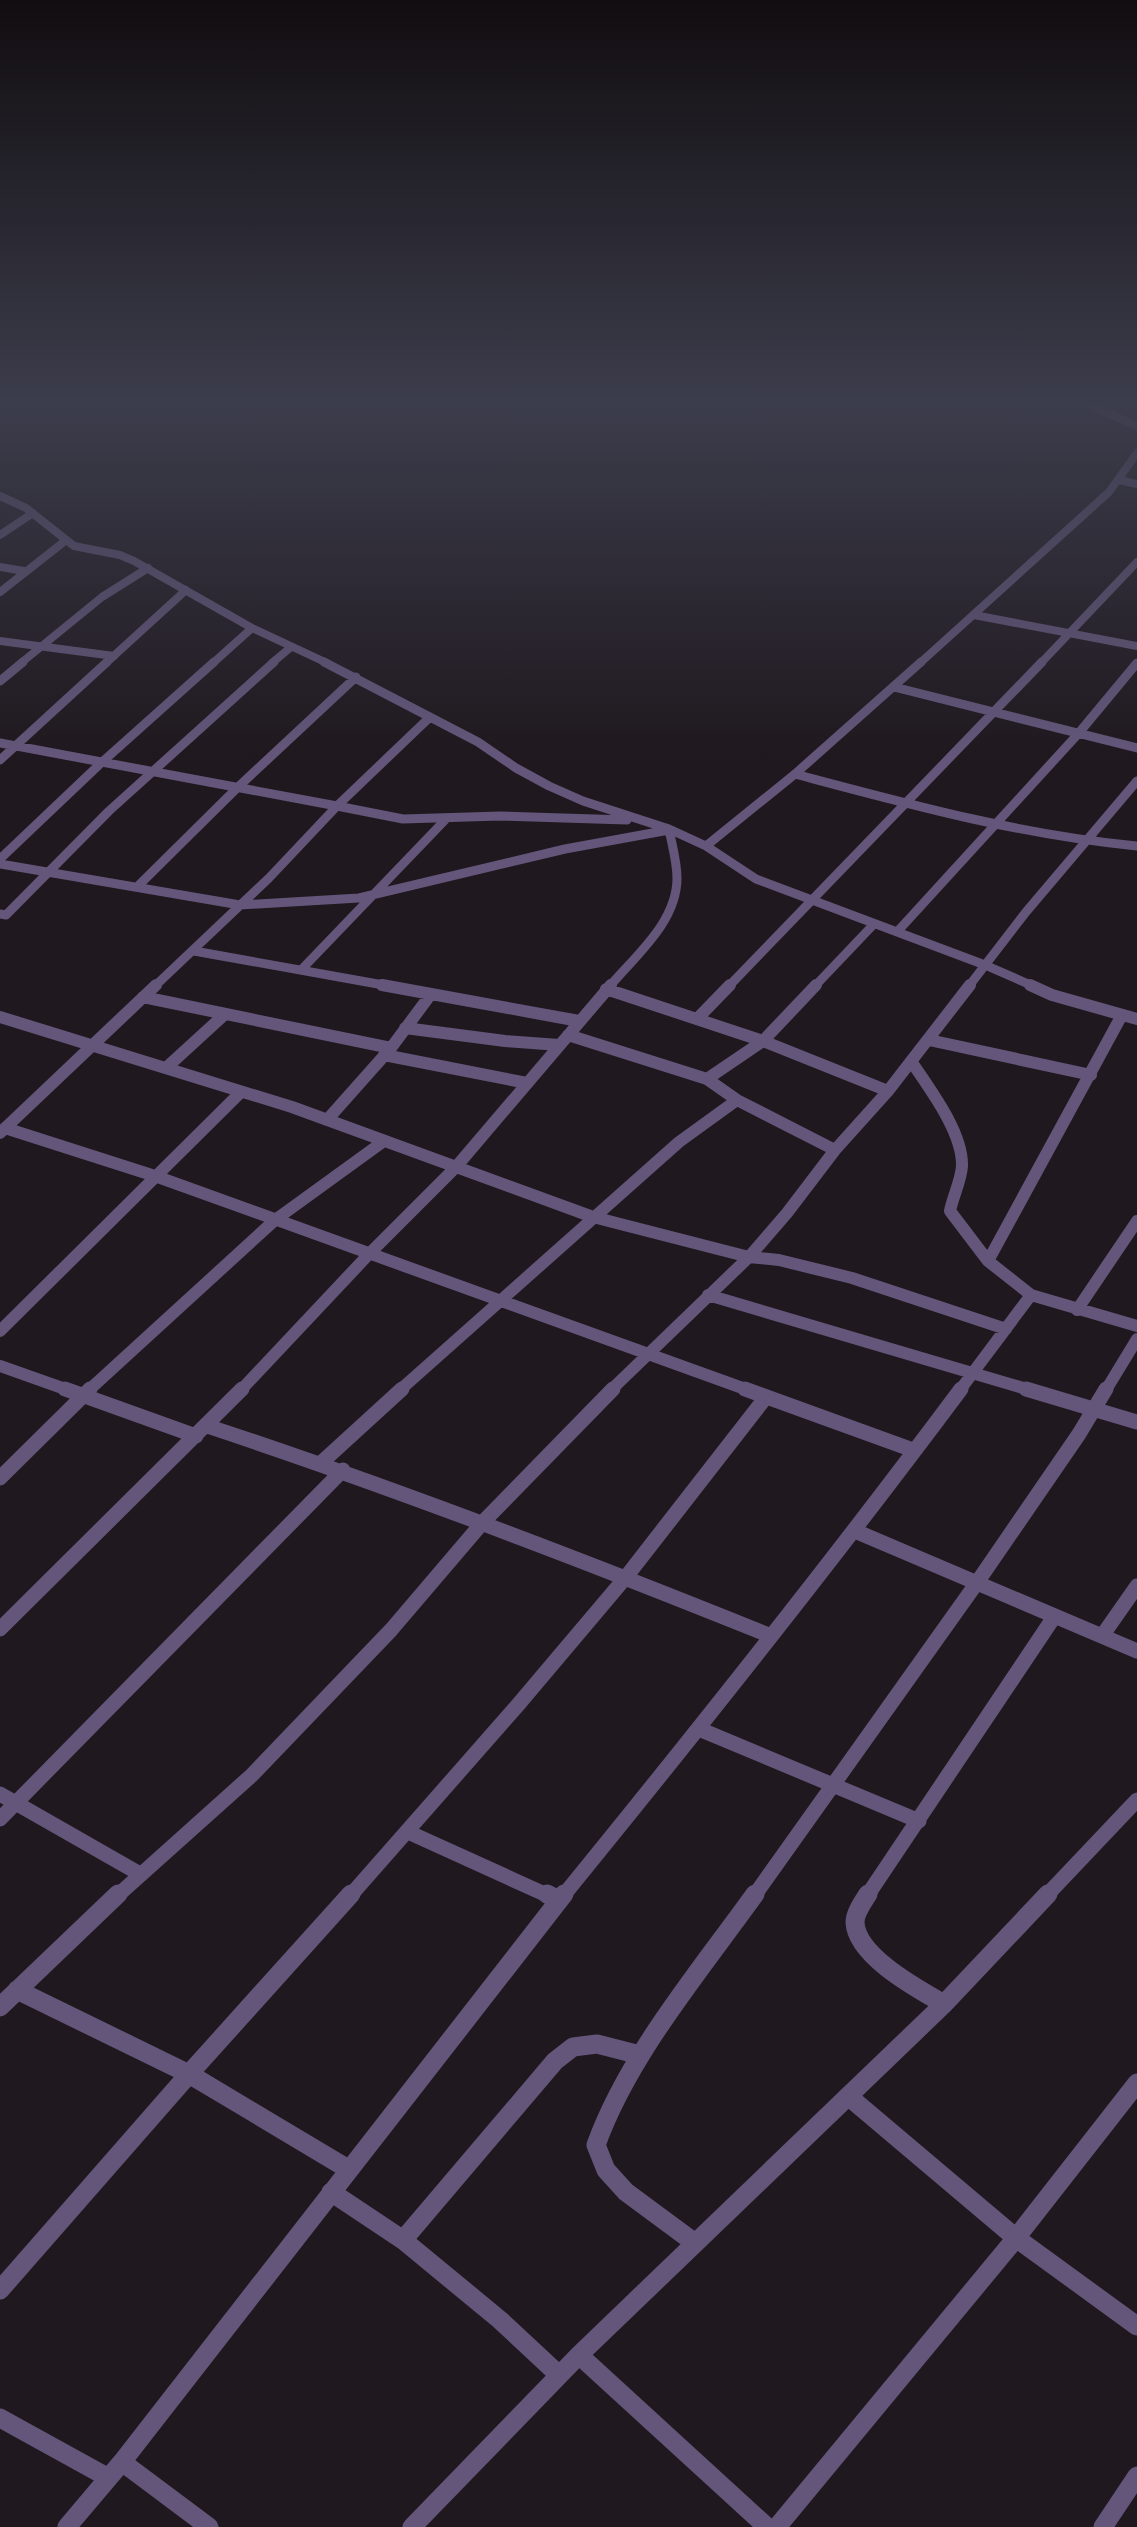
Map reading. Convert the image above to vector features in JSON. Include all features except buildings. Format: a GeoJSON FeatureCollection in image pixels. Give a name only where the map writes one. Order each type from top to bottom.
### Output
{"type":"FeatureCollection","features":[{"type":"Feature","properties":{"kind":"street"},"geometry":{"type":"LineString","coordinates":[[0,536],[20,522]]}},
{"type":"Feature","properties":{"kind":"street"},"geometry":{"type":"LineString","coordinates":[[43,522],[65,541],[74,546],[120,555],[148,568],[252,628],[356,677],[478,742],[516,768],[549,786],[583,801],[642,820],[706,846],[756,879],[985,965],[1052,995],[1137,1018]]}},
{"type":"Feature","properties":{"kind":"street"},"geometry":{"type":"LineString","coordinates":[[706,846],[795,774],[1076,522]]}},
{"type":"Feature","properties":{"kind":"street"},"geometry":{"type":"LineString","coordinates":[[0,592],[24,571],[65,541]]}},
{"type":"Feature","properties":{"kind":"street"},"geometry":{"type":"LineString","coordinates":[[697,1019],[814,901],[1137,562]]}},
{"type":"Feature","properties":{"kind":"street"},"geometry":{"type":"LineString","coordinates":[[0,567],[24,571]]}},
{"type":"Feature","properties":{"kind":"street"},"geometry":{"type":"LineString","coordinates":[[0,681],[111,590],[148,568]]}},
{"type":"Feature","properties":{"kind":"street"},"geometry":{"type":"LineString","coordinates":[[0,760],[186,590]]}},
{"type":"Feature","properties":{"kind":"street"},"geometry":{"type":"LineString","coordinates":[[974,615],[1137,646]]}},
{"type":"Feature","properties":{"kind":"street"},"geometry":{"type":"LineString","coordinates":[[0,859],[101,763],[252,628]]}},
{"type":"Feature","properties":{"kind":"street"},"geometry":{"type":"LineString","coordinates":[[0,641],[114,656]]}},
{"type":"Feature","properties":{"kind":"street"},"geometry":{"type":"LineString","coordinates":[[0,914],[6,915],[46,872],[150,771],[291,647]]}},
{"type":"Feature","properties":{"kind":"street"},"geometry":{"type":"LineString","coordinates":[[897,932],[992,825],[1078,734],[1137,663]]}},
{"type":"Feature","properties":{"kind":"street"},"geometry":{"type":"LineString","coordinates":[[137,888],[237,788],[356,677]]}},
{"type":"Feature","properties":{"kind":"street"},"geometry":{"type":"LineString","coordinates":[[894,687],[1137,748]]}},
{"type":"Feature","properties":{"kind":"street"},"geometry":{"type":"LineString","coordinates":[[430,717],[337,806],[194,950],[2,1130],[155,1176],[913,1450]]}},
{"type":"Feature","properties":{"kind":"street"},"geometry":{"type":"LineString","coordinates":[[0,743],[403,819],[500,816],[642,820]]}},
{"type":"Feature","properties":{"kind":"street"},"geometry":{"type":"LineString","coordinates":[[795,774],[992,825],[1084,843],[1137,846]]}},
{"type":"Feature","properties":{"kind":"street"},"geometry":{"type":"LineString","coordinates":[[0,2007],[140,1874],[252,1775],[391,1630],[484,1521],[646,1355],[749,1257],[787,1213],[835,1150],[888,1092],[985,965],[1137,781]]}},
{"type":"Feature","properties":{"kind":"street"},"geometry":{"type":"LineString","coordinates":[[301,970],[447,818]]}},
{"type":"Feature","properties":{"kind":"street"},"geometry":{"type":"LineString","coordinates":[[0,864],[240,905],[336,900],[375,895],[448,875],[565,849],[669,830]]}},
{"type":"Feature","properties":{"kind":"street"},"geometry":{"type":"LineString","coordinates":[[0,1629],[208,1426],[369,1254],[456,1167],[653,936],[672,908],[677,878],[669,830]]}},
{"type":"Feature","properties":{"kind":"street"},"geometry":{"type":"LineString","coordinates":[[707,1079],[763,1041],[874,924]]}},
{"type":"Feature","properties":{"kind":"street"},"geometry":{"type":"LineString","coordinates":[[194,950],[580,1021]]}},
{"type":"Feature","properties":{"kind":"street"},"geometry":{"type":"LineString","coordinates":[[606,989],[763,1041],[888,1092]]}},
{"type":"Feature","properties":{"kind":"street"},"geometry":{"type":"LineString","coordinates":[[327,1120],[388,1051],[431,994]]}},
{"type":"Feature","properties":{"kind":"street"},"geometry":{"type":"LineString","coordinates":[[144,997],[527,1083]]}},
{"type":"Feature","properties":{"kind":"street"},"geometry":{"type":"LineString","coordinates":[[166,1068],[225,1014]]}},
{"type":"Feature","properties":{"kind":"street"},"geometry":{"type":"LineString","coordinates":[[988,1261],[1122,1015]]}},
{"type":"Feature","properties":{"kind":"street"},"geometry":{"type":"LineString","coordinates":[[0,1017],[327,1120],[594,1217],[749,1257],[779,1260],[852,1278],[1006,1329]]}},
{"type":"Feature","properties":{"kind":"street"},"geometry":{"type":"LineString","coordinates":[[406,1028],[505,1041],[559,1045]]}},
{"type":"Feature","properties":{"kind":"street"},"geometry":{"type":"LineString","coordinates":[[568,1035],[707,1079],[737,1100],[835,1150]]}},
{"type":"Feature","properties":{"kind":"street"},"geometry":{"type":"LineString","coordinates":[[929,1040],[1091,1075]]}},
{"type":"Feature","properties":{"kind":"street"},"geometry":{"type":"LineString","coordinates":[[912,1061],[944,1113],[957,1143],[962,1164],[951,1199],[950,1211],[988,1261],[1031,1295],[1137,1326]]}},
{"type":"Feature","properties":{"kind":"street"},"geometry":{"type":"LineString","coordinates":[[0,1331],[241,1092]]}},
{"type":"Feature","properties":{"kind":"street"},"geometry":{"type":"LineString","coordinates":[[321,1463],[498,1300],[634,1185],[679,1142],[737,1100]]}},
{"type":"Feature","properties":{"kind":"street"},"geometry":{"type":"LineString","coordinates":[[0,1478],[83,1396],[275,1220],[384,1141]]}},
{"type":"Feature","properties":{"kind":"street"},"geometry":{"type":"LineString","coordinates":[[1077,1310],[1137,1221]]}},
{"type":"Feature","properties":{"kind":"street"},"geometry":{"type":"LineString","coordinates":[[708,1295],[1137,1422]]}},
{"type":"Feature","properties":{"kind":"street"},"geometry":{"type":"LineString","coordinates":[[68,2527],[107,2477],[122,2462],[559,1900],[699,1729],[855,1531],[913,1450],[1031,1295]]}},
{"type":"Feature","properties":{"kind":"street"},"geometry":{"type":"LineString","coordinates":[[695,2243],[626,2192],[606,2170],[596,2145],[607,2114],[640,2055],[976,1584],[1094,1409],[1137,1338]]}},
{"type":"Feature","properties":{"kind":"street"},"geometry":{"type":"LineString","coordinates":[[0,1366],[196,1436]]}},
{"type":"Feature","properties":{"kind":"street"},"geometry":{"type":"LineString","coordinates":[[0,2290],[188,2074],[408,1832],[626,1577],[766,1397]]}},
{"type":"Feature","properties":{"kind":"street"},"geometry":{"type":"LineString","coordinates":[[208,1426],[344,1470],[484,1521],[771,1636]]}},
{"type":"Feature","properties":{"kind":"street"},"geometry":{"type":"LineString","coordinates":[[0,1818],[344,1470]]}},
{"type":"Feature","properties":{"kind":"street"},"geometry":{"type":"LineString","coordinates":[[855,1531],[1137,1651]]}},
{"type":"Feature","properties":{"kind":"street"},"geometry":{"type":"LineString","coordinates":[[1102,1636],[1137,1586]]}},
{"type":"Feature","properties":{"kind":"street"},"geometry":{"type":"LineString","coordinates":[[944,2004],[894,1974],[859,1939],[855,1922],[862,1903],[919,1821],[1054,1617]]}},
{"type":"Feature","properties":{"kind":"street"},"geometry":{"type":"LineString","coordinates":[[699,1729],[919,1821]]}},
{"type":"Feature","properties":{"kind":"street"},"geometry":{"type":"LineString","coordinates":[[0,1794],[140,1874]]}},
{"type":"Feature","properties":{"kind":"street"},"geometry":{"type":"LineString","coordinates":[[412,2527],[579,2355],[944,2004],[1137,1800]]}},
{"type":"Feature","properties":{"kind":"street"},"geometry":{"type":"LineString","coordinates":[[408,1832],[559,1900]]}},
{"type":"Feature","properties":{"kind":"street"},"geometry":{"type":"LineString","coordinates":[[17,1990],[188,2074],[348,2169]]}},
{"type":"Feature","properties":{"kind":"street"},"geometry":{"type":"LineString","coordinates":[[403,2240],[555,2061],[573,2047],[597,2044],[640,2055]]}},
{"type":"Feature","properties":{"kind":"street"},"geometry":{"type":"LineString","coordinates":[[777,2527],[1016,2238],[1137,2083]]}},
{"type":"Feature","properties":{"kind":"street"},"geometry":{"type":"LineString","coordinates":[[848,2096],[1016,2238],[1137,2326]]}},
{"type":"Feature","properties":{"kind":"street"},"geometry":{"type":"LineString","coordinates":[[331,2192],[403,2240],[500,2320],[559,2375]]}},
{"type":"Feature","properties":{"kind":"street"},"geometry":{"type":"LineString","coordinates":[[579,2355],[767,2527]]}},
{"type":"Feature","properties":{"kind":"street"},"geometry":{"type":"LineString","coordinates":[[0,2418],[107,2477]]}},
{"type":"Feature","properties":{"kind":"street"},"geometry":{"type":"LineString","coordinates":[[122,2462],[209,2527]]}},
{"type":"Feature","properties":{"kind":"street"},"geometry":{"type":"LineString","coordinates":[[1103,2527],[1137,2476]]}}]}
